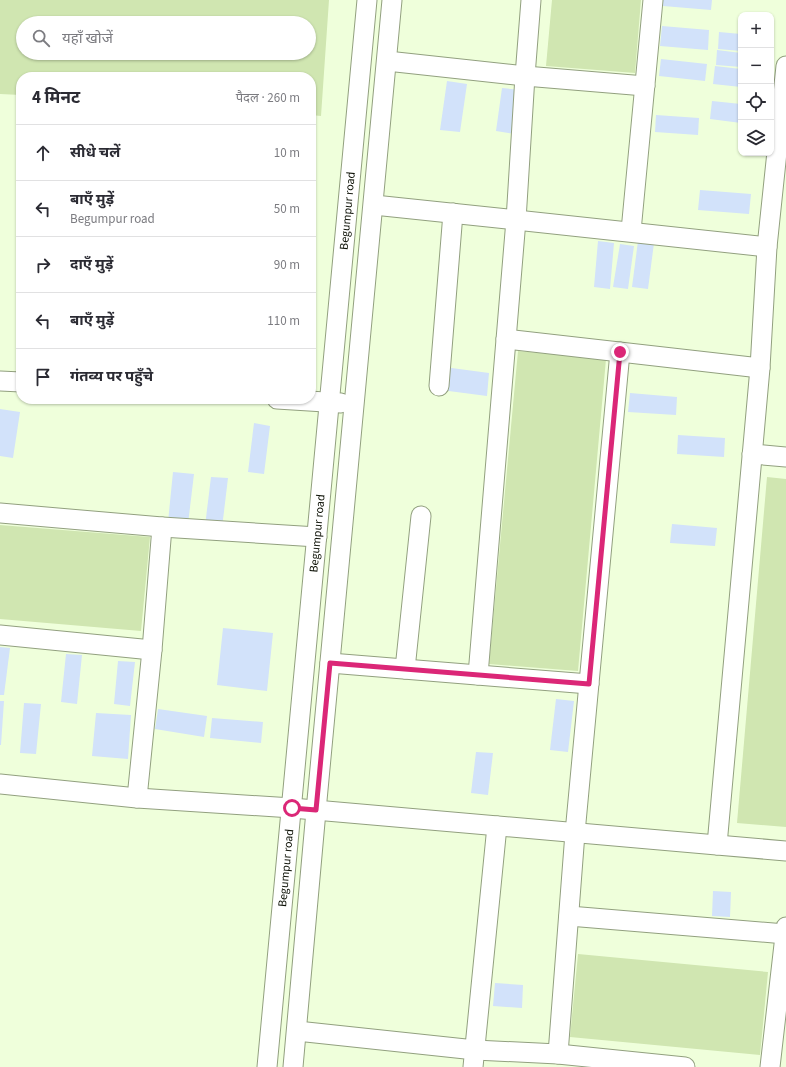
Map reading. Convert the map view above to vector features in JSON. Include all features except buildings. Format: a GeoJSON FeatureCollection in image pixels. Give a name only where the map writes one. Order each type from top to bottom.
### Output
{"type":"FeatureCollection","features":[{"type":"Feature","properties":{"kind":"street","name":"Begumpur road"},"geometry":{"type":"LineString","coordinates":[[268,1067],[367,0]]}},
{"type":"Feature","properties":{"kind":"street"},"geometry":{"type":"LineString","coordinates":[[293,1067],[392,0]]}},
{"type":"Feature","properties":{"kind":"street"},"geometry":{"type":"LineString","coordinates":[[478,675],[516,220],[531,0]]}},
{"type":"Feature","properties":{"kind":"street"},"geometry":{"type":"LineString","coordinates":[[631,231],[653,0]]}},
{"type":"Feature","properties":{"kind":"street"},"geometry":{"type":"LineString","coordinates":[[387,61],[525,76],[645,86]]}},
{"type":"Feature","properties":{"kind":"street"},"geometry":{"type":"LineString","coordinates":[[717,845],[760,368],[767,247],[786,66]]}},
{"type":"Feature","properties":{"kind":"street"},"geometry":{"type":"LineString","coordinates":[[374,205],[631,231],[767,247]]}},
{"type":"Feature","properties":{"kind":"street"},"geometry":{"type":"LineString","coordinates":[[439,386],[453,213]]}},
{"type":"Feature","properties":{"kind":"street"},"geometry":{"type":"LineString","coordinates":[[506,339],[760,368]]}},
{"type":"Feature","properties":{"kind":"street"},"geometry":{"type":"LineString","coordinates":[[558,1054],[575,832],[620,352]]}},
{"type":"Feature","properties":{"kind":"street"},"geometry":{"type":"LineString","coordinates":[[0,381],[16,382]]}},
{"type":"Feature","properties":{"kind":"street"},"geometry":{"type":"LineString","coordinates":[[316,402],[355,403]]}},
{"type":"Feature","properties":{"kind":"street"},"geometry":{"type":"LineString","coordinates":[[752,454],[786,457]]}},
{"type":"Feature","properties":{"kind":"street"},"geometry":{"type":"LineString","coordinates":[[0,514],[162,527],[317,537]]}},
{"type":"Feature","properties":{"kind":"street"},"geometry":{"type":"LineString","coordinates":[[405,669],[421,516]]}},
{"type":"Feature","properties":{"kind":"street"},"geometry":{"type":"LineString","coordinates":[[137,798],[152,650],[162,527]]}},
{"type":"Feature","properties":{"kind":"street"},"geometry":{"type":"LineString","coordinates":[[0,635],[152,650]]}},
{"type":"Feature","properties":{"kind":"street"},"geometry":{"type":"LineString","coordinates":[[330,663],[589,684]]}},
{"type":"Feature","properties":{"kind":"street"},"geometry":{"type":"LineString","coordinates":[[0,784],[137,798],[292,808],[575,832],[786,852]]}},
{"type":"Feature","properties":{"kind":"street"},"geometry":{"type":"LineString","coordinates":[[474,1058],[497,826]]}},
{"type":"Feature","properties":{"kind":"street"},"geometry":{"type":"LineString","coordinates":[[569,916],[786,930],[770,1067]]}},
{"type":"Feature","properties":{"kind":"street"},"geometry":{"type":"LineString","coordinates":[[297,1031],[474,1058],[558,1054],[685,1067]]}},
{"type":"Feature","properties":{"kind":"green space"},"geometry":{"type":"Polygon","coordinates":[[[0,0],[329,0],[321,116],[316,116],[316,72],[16,72],[16,95],[0,94],[0,0]]]}},
{"type":"Feature","properties":{"kind":"green space"},"geometry":{"type":"Polygon","coordinates":[[[552,0],[641,0],[635,73],[546,66],[552,0]]]}},
{"type":"Feature","properties":{"kind":"green space"},"geometry":{"type":"Polygon","coordinates":[[[518,351],[606,359],[578,671],[489,664],[518,351]]]}},
{"type":"Feature","properties":{"kind":"green space"},"geometry":{"type":"Polygon","coordinates":[[[767,477],[786,479],[786,827],[737,823],[767,477]]]}},
{"type":"Feature","properties":{"kind":"green space"},"geometry":{"type":"Polygon","coordinates":[[[0,525],[150,537],[141,631],[0,619],[0,525]]]}},
{"type":"Feature","properties":{"kind":"green space"},"geometry":{"type":"Polygon","coordinates":[[[578,954],[768,972],[760,1055],[570,1037],[578,954]]]}},
{"type":"Feature","properties":{"kind":"route"},"geometry":{"type":"LineString","coordinates":[[292,808],[316,810],[330,663],[589,684],[620,352]]}}]}
